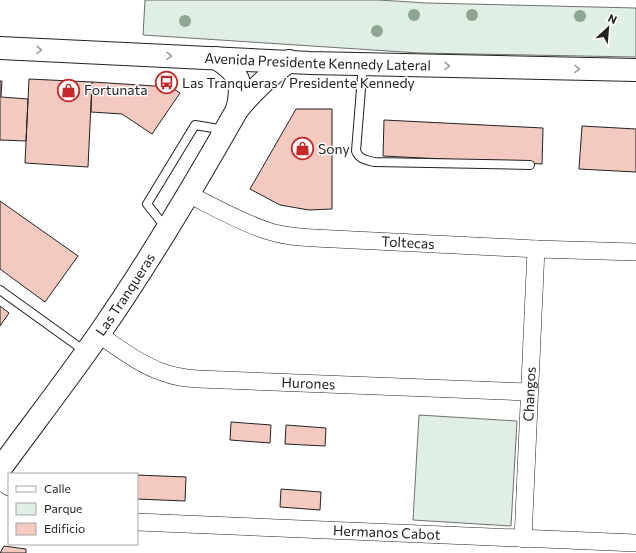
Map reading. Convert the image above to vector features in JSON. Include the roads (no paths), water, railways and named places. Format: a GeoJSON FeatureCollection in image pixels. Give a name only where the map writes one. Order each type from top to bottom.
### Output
{"type":"FeatureCollection","features":[{"type":"Feature","properties":{"kind":"main road","name":"Avenida Presidente Kennedy Lateral"},"geometry":{"type":"LineString","coordinates":[[0,48],[289,62],[636,70]]}},
{"type":"Feature","properties":{"kind":"main road","name":"Las Tranqueras"},"geometry":{"type":"LineString","coordinates":[[216,58],[231,68],[236,75],[241,92],[237,110]]}},
{"type":"Feature","properties":{"kind":"main road","name":"Las Tranqueras"},"geometry":{"type":"LineString","coordinates":[[0,469],[98,334],[167,229],[237,110],[261,83],[289,62]]}},
{"type":"Feature","properties":{"kind":"street","name":"Toltecas"},"geometry":{"type":"LineString","coordinates":[[188,194],[252,226],[269,232],[291,236],[536,249],[636,252]]}},
{"type":"Feature","properties":{"kind":"street","name":"Changos"},"geometry":{"type":"LineString","coordinates":[[523,539],[536,249]]}},
{"type":"Feature","properties":{"kind":"street","name":"Hurones"},"geometry":{"type":"LineString","coordinates":[[98,334],[150,367],[162,372],[186,378],[529,392]]}},
{"type":"Feature","properties":{"kind":"street","name":"Hermanos Cabot"},"geometry":{"type":"LineString","coordinates":[[138,522],[636,543]]}},
{"type":"Feature","properties":{"kind":"lane"},"geometry":{"type":"LineString","coordinates":[[363,64],[356,151],[361,158],[374,162],[530,165]]}},
{"type":"Feature","properties":{"kind":"lane"},"geometry":{"type":"LineString","coordinates":[[167,229],[147,204],[196,126],[226,130]]}},
{"type":"Feature","properties":{"kind":"lane"},"geometry":{"type":"LineString","coordinates":[[0,290],[86,352]]}},
{"type":"Feature","properties":{"kind":"place","name":"Las Tranqueras / Presidente Kennedy"},"geometry":{"type":"Point","coordinates":[167,83]}},
{"type":"Feature","properties":{"kind":"place","name":"Fortunata"},"geometry":{"type":"Point","coordinates":[68,90]}},
{"type":"Feature","properties":{"kind":"place","name":"Sony"},"geometry":{"type":"Point","coordinates":[302,149]}}]}
